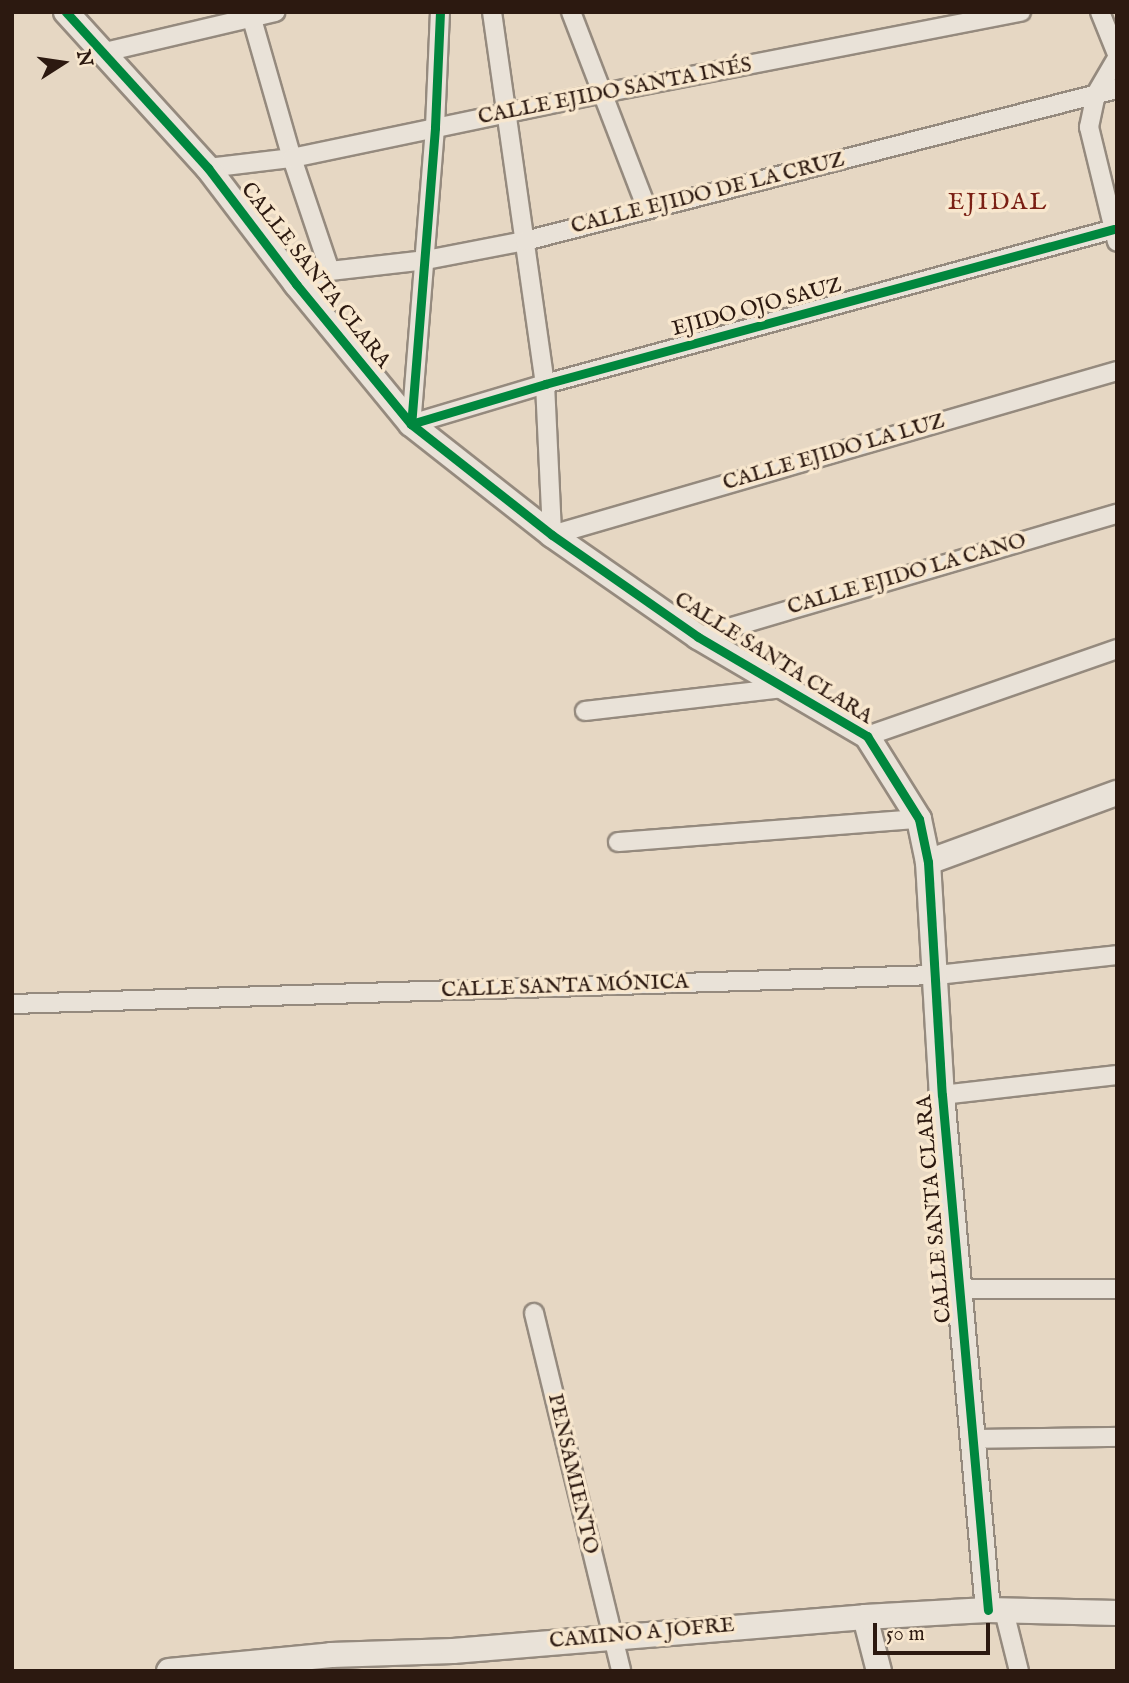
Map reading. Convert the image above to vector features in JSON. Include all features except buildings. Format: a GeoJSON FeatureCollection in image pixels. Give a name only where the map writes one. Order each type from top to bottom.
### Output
{"type":"FeatureCollection","features":[{"type":"Feature","properties":{"kind":"street","name":"CALLE SANTA CLARA"},"geometry":{"type":"LineString","coordinates":[[65,12],[105,52],[208,168],[296,284],[411,424],[552,535],[698,637],[867,736],[919,819],[928,862],[937,975],[942,1096],[960,1289],[970,1439],[996,1611]]}},
{"type":"Feature","properties":{"kind":"street"},"geometry":{"type":"LineString","coordinates":[[105,52],[251,14],[275,12]]}},
{"type":"Feature","properties":{"kind":"street"},"geometry":{"type":"LineString","coordinates":[[411,424],[426,260],[440,12]]}},
{"type":"Feature","properties":{"kind":"street"},"geometry":{"type":"LineString","coordinates":[[492,12],[509,113],[545,384],[552,535]]}},
{"type":"Feature","properties":{"kind":"street"},"geometry":{"type":"LineString","coordinates":[[571,12],[647,209]]}},
{"type":"Feature","properties":{"kind":"street","name":"CALLE EJIDO SANTA INÉS"},"geometry":{"type":"LineString","coordinates":[[208,168],[292,158],[603,93],[1021,12]]}},
{"type":"Feature","properties":{"kind":"street"},"geometry":{"type":"LineString","coordinates":[[1100,12],[1117,56],[1096,94],[1089,127],[1112,204],[1115,235]]}},
{"type":"Feature","properties":{"kind":"street"},"geometry":{"type":"LineString","coordinates":[[251,14],[292,158],[330,271]]}},
{"type":"Feature","properties":{"kind":"street","name":"CALLE EJIDO DE LA CRUZ"},"geometry":{"type":"LineString","coordinates":[[296,284],[330,271],[426,260],[525,241],[1117,89]]}},
{"type":"Feature","properties":{"kind":"street","name":"EJIDO OJO SAUZ"},"geometry":{"type":"LineString","coordinates":[[411,424],[545,384],[1115,235]]}},
{"type":"Feature","properties":{"kind":"street","name":"CALLE EJIDO LA LUZ"},"geometry":{"type":"LineString","coordinates":[[552,535],[1117,372]]}},
{"type":"Feature","properties":{"kind":"street","name":"CALLE EJIDO LA CANO"},"geometry":{"type":"LineString","coordinates":[[698,637],[1117,514]]}},
{"type":"Feature","properties":{"kind":"street"},"geometry":{"type":"LineString","coordinates":[[867,736],[1117,649]]}},
{"type":"Feature","properties":{"kind":"street"},"geometry":{"type":"LineString","coordinates":[[585,711],[785,688]]}},
{"type":"Feature","properties":{"kind":"street"},"geometry":{"type":"LineString","coordinates":[[928,862],[1117,793]]}},
{"type":"Feature","properties":{"kind":"street"},"geometry":{"type":"LineString","coordinates":[[618,842],[919,819]]}},
{"type":"Feature","properties":{"kind":"street","name":"CALLE SANTA MÓNICA"},"geometry":{"type":"LineString","coordinates":[[12,1004],[937,975],[1117,955]]}},
{"type":"Feature","properties":{"kind":"street"},"geometry":{"type":"LineString","coordinates":[[942,1096],[1117,1076]]}},
{"type":"Feature","properties":{"kind":"street"},"geometry":{"type":"LineString","coordinates":[[960,1289],[1117,1289]]}},
{"type":"Feature","properties":{"kind":"street","name":"PENSAMIENTO"},"geometry":{"type":"LineString","coordinates":[[534,1313],[610,1635],[621,1671]]}},
{"type":"Feature","properties":{"kind":"street"},"geometry":{"type":"LineString","coordinates":[[970,1439],[1117,1437]]}},
{"type":"Feature","properties":{"kind":"street"},"geometry":{"type":"LineString","coordinates":[[996,1611],[1019,1671]]}},
{"type":"Feature","properties":{"kind":"street","name":"CAMINO A JOFRE"},"geometry":{"type":"LineString","coordinates":[[169,1671],[333,1663],[456,1661],[610,1635],[864,1616],[996,1611],[1117,1613]]}},
{"type":"Feature","properties":{"kind":"street"},"geometry":{"type":"LineString","coordinates":[[864,1616],[879,1671]]}},
{"type":"Feature","properties":{"kind":"cycle path"},"geometry":{"type":"LineString","coordinates":[[66,12],[208,168],[296,284],[411,424],[552,535],[698,637],[867,736],[919,819],[928,862],[942,1095],[988,1610]]}},
{"type":"Feature","properties":{"kind":"cycle path"},"geometry":{"type":"LineString","coordinates":[[440,12],[435,128],[411,424],[545,384],[1114,229]]}},
{"type":"Feature","properties":{"kind":"district","name":"EJIDAL"},"geometry":{"type":"Point","coordinates":[998,203]}}]}
